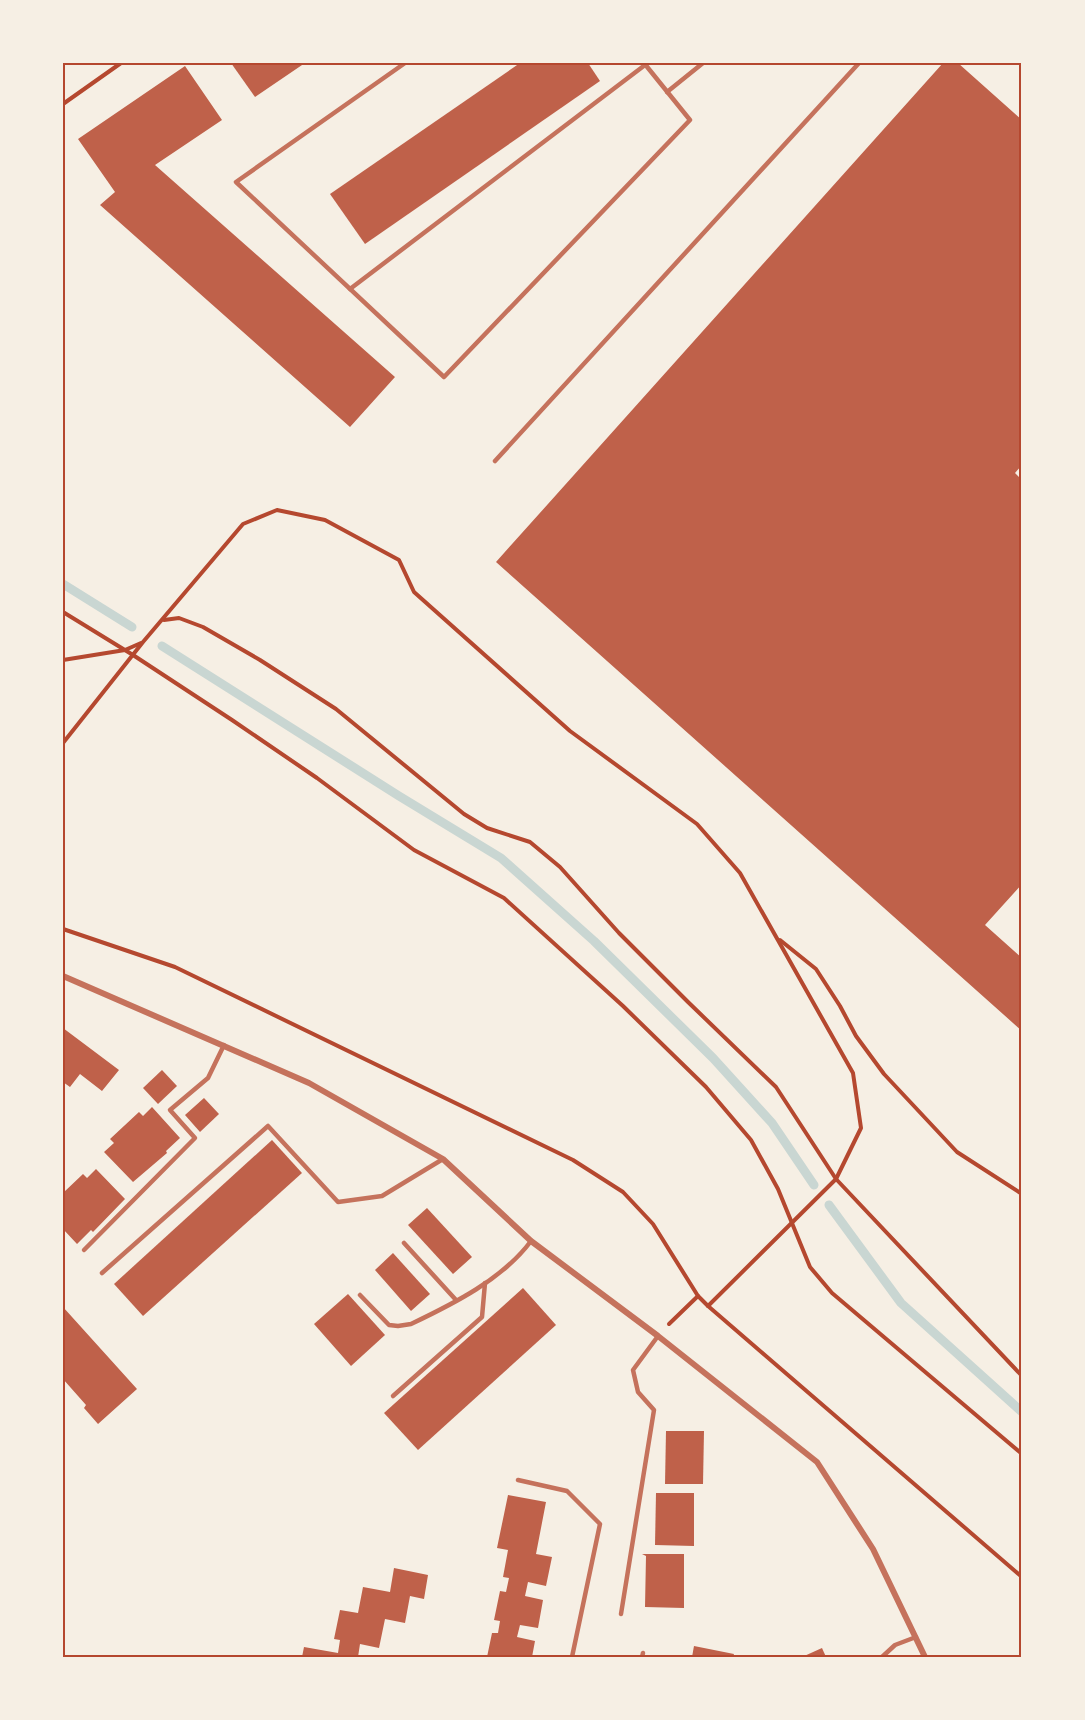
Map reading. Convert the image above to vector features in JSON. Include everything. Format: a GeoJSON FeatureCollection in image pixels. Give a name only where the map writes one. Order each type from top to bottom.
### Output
{"type":"FeatureCollection","features":[{"type":"Feature","properties":{"kind":"street"},"geometry":{"type":"LineString","coordinates":[[63,976],[309,1083],[443,1159],[531,1241],[658,1335],[817,1462],[873,1549],[925,1657]]}},
{"type":"Feature","properties":{"kind":"lane"},"geometry":{"type":"LineString","coordinates":[[350,289],[644,64],[690,120],[444,377],[350,289],[236,182],[405,63]]}},
{"type":"Feature","properties":{"kind":"lane"},"geometry":{"type":"LineString","coordinates":[[667,92],[703,63]]}},
{"type":"Feature","properties":{"kind":"lane"},"geometry":{"type":"LineString","coordinates":[[495,461],[859,63]]}},
{"type":"Feature","properties":{"kind":"lane"},"geometry":{"type":"LineString","coordinates":[[84,1250],[195,1138],[170,1110],[208,1078],[224,1045]]}},
{"type":"Feature","properties":{"kind":"lane"},"geometry":{"type":"LineString","coordinates":[[102,1273],[268,1126],[338,1202],[381,1196],[443,1159]]}},
{"type":"Feature","properties":{"kind":"lane"},"geometry":{"type":"LineString","coordinates":[[360,1294],[389,1325],[411,1324],[485,1283],[521,1255],[531,1241]]}},
{"type":"Feature","properties":{"kind":"lane"},"geometry":{"type":"LineString","coordinates":[[404,1243],[456,1300]]}},
{"type":"Feature","properties":{"kind":"lane"},"geometry":{"type":"LineString","coordinates":[[393,1396],[482,1317],[485,1283]]}},
{"type":"Feature","properties":{"kind":"lane"},"geometry":{"type":"LineString","coordinates":[[621,1614],[654,1410],[638,1392],[633,1370],[658,1335]]}},
{"type":"Feature","properties":{"kind":"lane"},"geometry":{"type":"LineString","coordinates":[[518,1480],[567,1491],[600,1524],[572,1657]]}},
{"type":"Feature","properties":{"kind":"lane"},"geometry":{"type":"LineString","coordinates":[[882,1657],[895,1645],[916,1637]]}},
{"type":"Feature","properties":{"kind":"path"},"geometry":{"type":"LineString","coordinates":[[63,104],[121,63]]}},
{"type":"Feature","properties":{"kind":"path"},"geometry":{"type":"LineString","coordinates":[[63,743],[143,642],[243,524],[277,510],[325,520],[399,560],[414,592],[544,708],[570,731],[697,824],[740,873],[853,1073],[861,1128],[836,1179],[708,1306]]}},
{"type":"Feature","properties":{"kind":"path"},"geometry":{"type":"LineString","coordinates":[[63,612],[133,655],[317,778],[414,850],[504,898],[623,1006],[706,1087],[751,1140],[778,1189],[810,1267],[832,1293],[1022,1454]]}},
{"type":"Feature","properties":{"kind":"path"},"geometry":{"type":"LineString","coordinates":[[162,620],[179,618],[203,627],[260,660],[336,709],[464,814],[487,828],[512,834],[530,842],[560,867],[619,933],[776,1087],[836,1179],[1022,1376]]}},
{"type":"Feature","properties":{"kind":"path"},"geometry":{"type":"LineString","coordinates":[[63,660],[125,650],[143,642]]}},
{"type":"Feature","properties":{"kind":"path"},"geometry":{"type":"LineString","coordinates":[[63,929],[175,967],[573,1160],[623,1192],[653,1224],[698,1296],[708,1306],[1022,1577]]}},
{"type":"Feature","properties":{"kind":"path"},"geometry":{"type":"LineString","coordinates":[[777,938],[816,969],[856,1036],[884,1074],[957,1152],[1022,1194]]}},
{"type":"Feature","properties":{"kind":"path"},"geometry":{"type":"LineString","coordinates":[[658,1335],[698,1296]]}},
{"type":"Feature","properties":{"kind":"building"},"geometry":{"type":"Polygon","coordinates":[[[231,63],[305,63],[255,97],[231,63]]]}},
{"type":"Feature","properties":{"kind":"building"},"geometry":{"type":"Polygon","coordinates":[[[520,63],[588,63],[600,81],[365,244],[330,194],[520,63]]]}},
{"type":"Feature","properties":{"kind":"building"},"geometry":{"type":"Polygon","coordinates":[[[943,63],[958,63],[1022,120],[1022,465],[1015,473],[1022,480],[1022,884],[985,925],[1022,958],[1022,1031],[496,562],[943,63]]]}},
{"type":"Feature","properties":{"kind":"building"},"geometry":{"type":"Polygon","coordinates":[[[185,66],[222,120],[155,165],[395,377],[350,427],[100,205],[115,192],[78,139],[185,66]]]}},
{"type":"Feature","properties":{"kind":"building"},"geometry":{"type":"Polygon","coordinates":[[[63,1028],[119,1070],[102,1091],[80,1074],[70,1087],[63,1082],[63,1028]]]}},
{"type":"Feature","properties":{"kind":"building"},"geometry":{"type":"Polygon","coordinates":[[[162,1070],[177,1086],[158,1104],[143,1088],[162,1070]]]}},
{"type":"Feature","properties":{"kind":"building"},"geometry":{"type":"Polygon","coordinates":[[[204,1098],[219,1114],[200,1132],[185,1115],[204,1098]]]}},
{"type":"Feature","properties":{"kind":"building"},"geometry":{"type":"Polygon","coordinates":[[[152,1107],[180,1138],[166,1151],[167,1153],[133,1182],[104,1152],[114,1143],[110,1139],[139,1112],[143,1116],[152,1107]]]}},
{"type":"Feature","properties":{"kind":"building"},"geometry":{"type":"Polygon","coordinates":[[[272,1140],[302,1173],[143,1316],[114,1284],[272,1140]]]}},
{"type":"Feature","properties":{"kind":"building"},"geometry":{"type":"Polygon","coordinates":[[[96,1169],[125,1199],[93,1232],[91,1230],[77,1244],[63,1229],[63,1193],[83,1174],[87,1178],[96,1169]]]}},
{"type":"Feature","properties":{"kind":"building"},"geometry":{"type":"Polygon","coordinates":[[[427,1208],[472,1257],[453,1274],[408,1225],[427,1208]]]}},
{"type":"Feature","properties":{"kind":"building"},"geometry":{"type":"Polygon","coordinates":[[[393,1253],[430,1294],[411,1311],[375,1270],[393,1253]]]}},
{"type":"Feature","properties":{"kind":"building"},"geometry":{"type":"Polygon","coordinates":[[[523,1288],[556,1325],[418,1450],[384,1413],[523,1288]]]}},
{"type":"Feature","properties":{"kind":"building"},"geometry":{"type":"Polygon","coordinates":[[[348,1294],[385,1335],[351,1366],[314,1324],[348,1294]]]}},
{"type":"Feature","properties":{"kind":"building"},"geometry":{"type":"Polygon","coordinates":[[[63,1307],[137,1389],[98,1424],[84,1408],[86,1405],[63,1379],[63,1307]]]}},
{"type":"Feature","properties":{"kind":"building"},"geometry":{"type":"Polygon","coordinates":[[[666,1431],[704,1431],[703,1484],[665,1484],[666,1431]]]}},
{"type":"Feature","properties":{"kind":"building"},"geometry":{"type":"Polygon","coordinates":[[[656,1493],[694,1493],[694,1546],[655,1545],[656,1493]]]}},
{"type":"Feature","properties":{"kind":"building"},"geometry":{"type":"Polygon","coordinates":[[[508,1495],[546,1502],[536,1554],[552,1557],[546,1586],[528,1582],[525,1596],[543,1600],[538,1628],[520,1625],[517,1637],[535,1641],[532,1657],[487,1657],[492,1633],[498,1633],[500,1621],[494,1620],[500,1591],[506,1592],[509,1578],[503,1577],[508,1550],[497,1548],[508,1495]]]}},
{"type":"Feature","properties":{"kind":"building"},"geometry":{"type":"Polygon","coordinates":[[[642,1554],[684,1554],[684,1608],[645,1607],[646,1556],[642,1554]]]}},
{"type":"Feature","properties":{"kind":"building"},"geometry":{"type":"Polygon","coordinates":[[[394,1568],[428,1575],[424,1599],[410,1596],[405,1623],[385,1619],[379,1648],[360,1644],[358,1657],[302,1657],[304,1647],[338,1653],[340,1640],[334,1639],[340,1610],[358,1613],[363,1587],[390,1592],[394,1568]]]}},
{"type":"Feature","properties":{"kind":"building"},"geometry":{"type":"Polygon","coordinates":[[[694,1646],[734,1654],[733,1657],[692,1657],[694,1646]]]}},
{"type":"Feature","properties":{"kind":"building"},"geometry":{"type":"Polygon","coordinates":[[[822,1648],[826,1657],[802,1657],[822,1648]]]}},
{"type":"Feature","properties":{"kind":"waterway"},"geometry":{"type":"LineString","coordinates":[[63,584],[132,627]]}},
{"type":"Feature","properties":{"kind":"waterway"},"geometry":{"type":"LineString","coordinates":[[162,646],[501,858],[594,941],[713,1058],[772,1123],[814,1185]]}},
{"type":"Feature","properties":{"kind":"waterway"},"geometry":{"type":"LineString","coordinates":[[829,1205],[901,1303],[1022,1412]]}}]}
